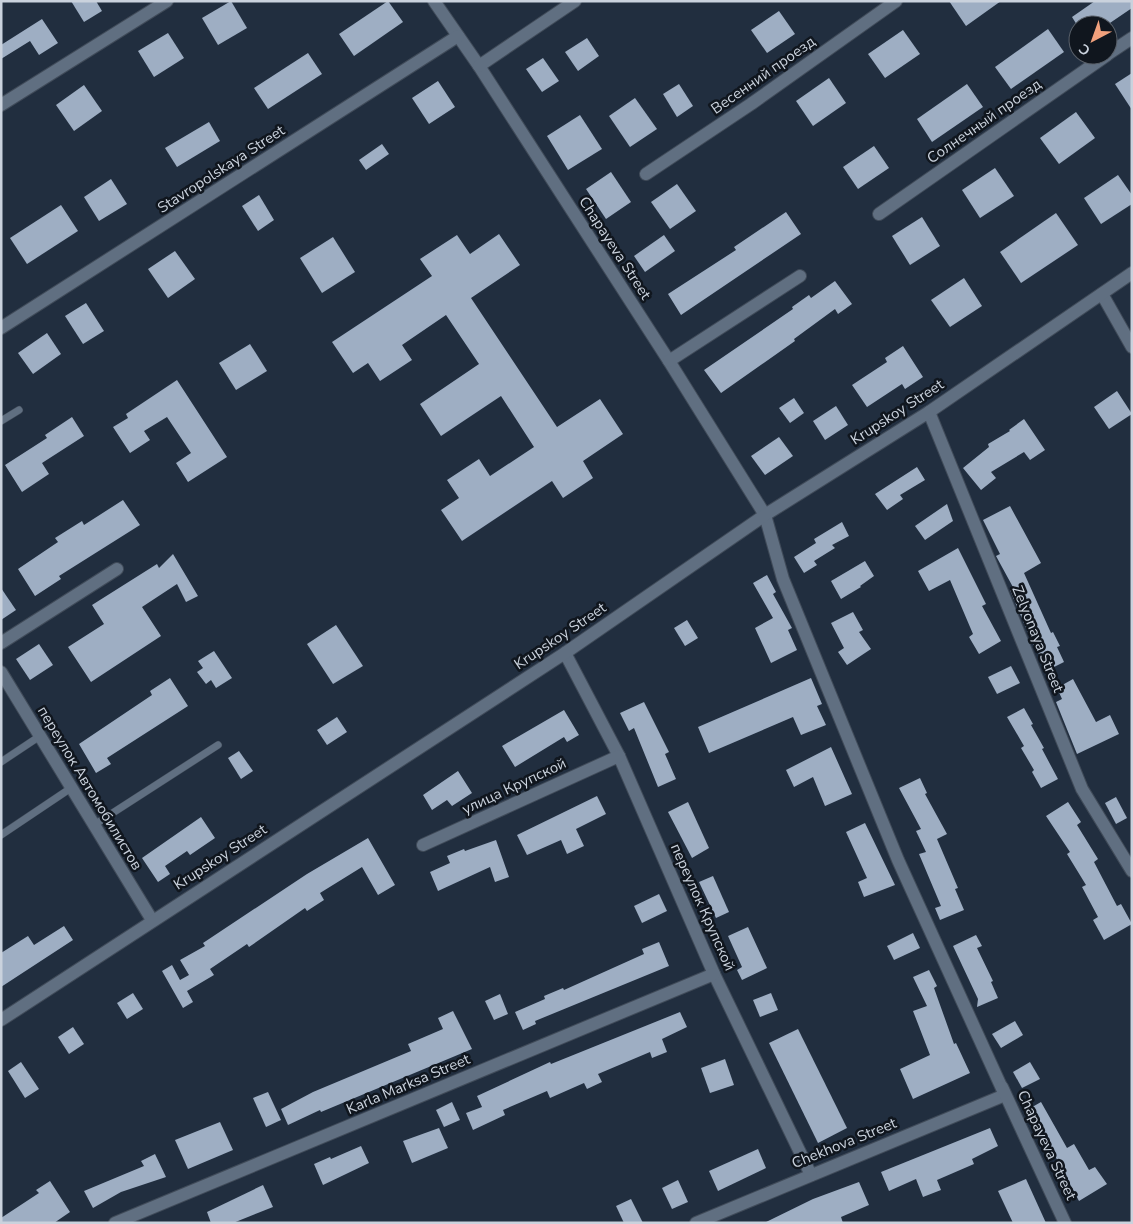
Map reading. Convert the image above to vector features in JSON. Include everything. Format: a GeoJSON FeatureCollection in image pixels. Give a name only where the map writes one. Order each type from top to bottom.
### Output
{"type":"FeatureCollection","features":[{"type":"Feature","properties":{"kind":"street"},"geometry":{"type":"LineString","coordinates":[[1,104],[167,1]]}},
{"type":"Feature","properties":{"kind":"street","name":"Chapayeva Street"},"geometry":{"type":"LineString","coordinates":[[434,1],[479,66],[669,361],[764,515],[783,579],[898,860],[1065,1223]]}},
{"type":"Feature","properties":{"kind":"street"},"geometry":{"type":"LineString","coordinates":[[479,66],[575,1]]}},
{"type":"Feature","properties":{"kind":"street","name":"Весенний проезд"},"geometry":{"type":"LineString","coordinates":[[646,174],[751,104],[896,1]]}},
{"type":"Feature","properties":{"kind":"street","name":"Stavropolskaya Street"},"geometry":{"type":"LineString","coordinates":[[1,328],[458,36]]}},
{"type":"Feature","properties":{"kind":"street","name":"Солнечный проезд"},"geometry":{"type":"LineString","coordinates":[[1118,48],[1132,38]]}},
{"type":"Feature","properties":{"kind":"street","name":"Солнечный проезд"},"geometry":{"type":"LineString","coordinates":[[879,214],[1094,65]]}},
{"type":"Feature","properties":{"kind":"street","name":"Krupskoy Street"},"geometry":{"type":"LineString","coordinates":[[1,1020],[152,920],[565,654],[764,515],[929,412],[1132,273]]}},
{"type":"Feature","properties":{"kind":"street"},"geometry":{"type":"LineString","coordinates":[[669,361],[800,276]]}},
{"type":"Feature","properties":{"kind":"street"},"geometry":{"type":"LineString","coordinates":[[1102,294],[1132,347]]}},
{"type":"Feature","properties":{"kind":"street","name":"Zelyonaya Street"},"geometry":{"type":"LineString","coordinates":[[929,412],[1082,789],[1130,865]]}},
{"type":"Feature","properties":{"kind":"street"},"geometry":{"type":"LineString","coordinates":[[1,643],[117,569]]}},
{"type":"Feature","properties":{"kind":"street","name":"переулок Крупской"},"geometry":{"type":"LineString","coordinates":[[565,654],[619,756],[714,974],[811,1175]]}},
{"type":"Feature","properties":{"kind":"street","name":"переулок Автомобилистов"},"geometry":{"type":"LineString","coordinates":[[1,672],[152,920]]}},
{"type":"Feature","properties":{"kind":"street","name":"улица Крупской"},"geometry":{"type":"LineString","coordinates":[[423,845],[619,756]]}},
{"type":"Feature","properties":{"kind":"street","name":"Karla Marksa Street"},"geometry":{"type":"LineString","coordinates":[[115,1223],[714,974]]}},
{"type":"Feature","properties":{"kind":"street","name":"Chapayeva Street"},"geometry":{"type":"LineString","coordinates":[[1000,1081],[1006,1095]]}},
{"type":"Feature","properties":{"kind":"street","name":"Chekhova Street"},"geometry":{"type":"LineString","coordinates":[[696,1223],[1006,1095]]}},
{"type":"Feature","properties":{"kind":"lane"},"geometry":{"type":"LineString","coordinates":[[1,422],[18,410]]}},
{"type":"Feature","properties":{"kind":"lane"},"geometry":{"type":"LineString","coordinates":[[1,762],[40,736]]}},
{"type":"Feature","properties":{"kind":"lane"},"geometry":{"type":"LineString","coordinates":[[94,825],[218,745]]}},
{"type":"Feature","properties":{"kind":"lane"},"geometry":{"type":"LineString","coordinates":[[1,835],[72,788]]}},
{"type":"Feature","properties":{"kind":"building"},"geometry":{"type":"Polygon","coordinates":[[[71,1],[96,1],[102,11],[84,22],[71,1]]]}},
{"type":"Feature","properties":{"kind":"building"},"geometry":{"type":"Polygon","coordinates":[[[231,1],[247,28],[218,45],[202,18],[231,1]]]}},
{"type":"Feature","properties":{"kind":"building"},"geometry":{"type":"Polygon","coordinates":[[[388,1],[403,22],[354,56],[339,34],[388,1]]]}},
{"type":"Feature","properties":{"kind":"building"},"geometry":{"type":"Polygon","coordinates":[[[949,1],[1001,1],[966,26],[949,1]]]}},
{"type":"Feature","properties":{"kind":"building"},"geometry":{"type":"Polygon","coordinates":[[[1095,1],[1132,1],[1132,8],[1118,18],[1118,15],[1075,15],[1095,1]]]}},
{"type":"Feature","properties":{"kind":"building"},"geometry":{"type":"Polygon","coordinates":[[[779,11],[795,34],[767,53],[751,30],[779,11]]]}},
{"type":"Feature","properties":{"kind":"building"},"geometry":{"type":"Polygon","coordinates":[[[42,19],[58,43],[39,55],[30,41],[1,59],[1,45],[42,19]]]}},
{"type":"Feature","properties":{"kind":"building"},"geometry":{"type":"Polygon","coordinates":[[[1048,29],[1064,52],[1011,89],[995,67],[1048,29]]]}},
{"type":"Feature","properties":{"kind":"building"},"geometry":{"type":"Polygon","coordinates":[[[903,30],[920,54],[885,78],[868,54],[903,30]]]}},
{"type":"Feature","properties":{"kind":"building"},"geometry":{"type":"Polygon","coordinates":[[[168,33],[184,58],[154,77],[138,51],[168,33]]]}},
{"type":"Feature","properties":{"kind":"building"},"geometry":{"type":"Polygon","coordinates":[[[587,38],[599,56],[578,71],[565,52],[587,38]]]}},
{"type":"Feature","properties":{"kind":"building"},"geometry":{"type":"Polygon","coordinates":[[[308,53],[322,74],[268,109],[254,88],[308,53]]]}},
{"type":"Feature","properties":{"kind":"building"},"geometry":{"type":"Polygon","coordinates":[[[543,58],[559,81],[542,92],[526,69],[543,58]]]}},
{"type":"Feature","properties":{"kind":"building"},"geometry":{"type":"Polygon","coordinates":[[[1132,73],[1132,110],[1115,84],[1132,73]]]}},
{"type":"Feature","properties":{"kind":"building"},"geometry":{"type":"Polygon","coordinates":[[[829,78],[846,103],[813,126],[796,101],[829,78]]]}},
{"type":"Feature","properties":{"kind":"building"},"geometry":{"type":"Polygon","coordinates":[[[438,81],[455,107],[429,124],[412,98],[438,81]]]}},
{"type":"Feature","properties":{"kind":"building"},"geometry":{"type":"Polygon","coordinates":[[[679,84],[693,106],[677,117],[663,94],[679,84]]]}},
{"type":"Feature","properties":{"kind":"building"},"geometry":{"type":"Polygon","coordinates":[[[967,84],[983,107],[932,142],[917,119],[967,84]]]}},
{"type":"Feature","properties":{"kind":"building"},"geometry":{"type":"Polygon","coordinates":[[[84,85],[102,111],[74,131],[56,105],[84,85]]]}},
{"type":"Feature","properties":{"kind":"building"},"geometry":{"type":"Polygon","coordinates":[[[635,98],[657,129],[630,147],[609,116],[635,98]]]}},
{"type":"Feature","properties":{"kind":"building"},"geometry":{"type":"Polygon","coordinates":[[[1076,112],[1095,138],[1059,164],[1040,138],[1076,112]]]}},
{"type":"Feature","properties":{"kind":"building"},"geometry":{"type":"Polygon","coordinates":[[[580,115],[602,149],[568,170],[547,136],[580,115]]]}},
{"type":"Feature","properties":{"kind":"building"},"geometry":{"type":"Polygon","coordinates":[[[209,122],[220,141],[177,167],[165,148],[209,122]]]}},
{"type":"Feature","properties":{"kind":"building"},"geometry":{"type":"Polygon","coordinates":[[[382,144],[389,154],[366,170],[359,160],[382,144]]]}},
{"type":"Feature","properties":{"kind":"building"},"geometry":{"type":"Polygon","coordinates":[[[874,146],[889,168],[858,189],[843,167],[874,146]]]}},
{"type":"Feature","properties":{"kind":"building"},"geometry":{"type":"Polygon","coordinates":[[[995,168],[1014,196],[980,218],[962,190],[995,168]]]}},
{"type":"Feature","properties":{"kind":"building"},"geometry":{"type":"Polygon","coordinates":[[[611,172],[631,202],[606,219],[586,189],[611,172]]]}},
{"type":"Feature","properties":{"kind":"building"},"geometry":{"type":"Polygon","coordinates":[[[1118,175],[1132,195],[1132,204],[1101,224],[1084,198],[1118,175]]]}},
{"type":"Feature","properties":{"kind":"building"},"geometry":{"type":"Polygon","coordinates":[[[111,179],[127,204],[99,221],[84,197],[111,179]]]}},
{"type":"Feature","properties":{"kind":"building"},"geometry":{"type":"Polygon","coordinates":[[[677,184],[696,211],[670,229],[651,202],[677,184]]]}},
{"type":"Feature","properties":{"kind":"building"},"geometry":{"type":"Polygon","coordinates":[[[259,195],[274,220],[258,231],[242,206],[259,195]]]}},
{"type":"Feature","properties":{"kind":"building"},"geometry":{"type":"Polygon","coordinates":[[[61,205],[78,231],[27,264],[10,238],[61,205]]]}},
{"type":"Feature","properties":{"kind":"building"},"geometry":{"type":"Polygon","coordinates":[[[786,212],[801,234],[681,315],[668,294],[736,250],[734,247],[786,212]]]}},
{"type":"Feature","properties":{"kind":"building"},"geometry":{"type":"Polygon","coordinates":[[[1056,213],[1078,245],[1021,283],[1000,252],[1056,213]]]}},
{"type":"Feature","properties":{"kind":"building"},"geometry":{"type":"Polygon","coordinates":[[[922,217],[940,246],[910,265],[892,236],[922,217]]]}},
{"type":"Feature","properties":{"kind":"building"},"geometry":{"type":"Polygon","coordinates":[[[499,234],[520,265],[471,298],[557,427],[600,399],[623,434],[583,461],[593,478],[563,498],[552,481],[462,541],[441,510],[459,498],[447,480],[479,459],[490,476],[534,447],[501,396],[441,436],[420,404],[479,364],[446,315],[402,345],[412,360],[380,381],[368,363],[353,373],[332,342],[432,276],[420,259],[457,235],[470,254],[499,234]]]}},
{"type":"Feature","properties":{"kind":"building"},"geometry":{"type":"Polygon","coordinates":[[[664,235],[675,251],[645,272],[634,256],[664,235]]]}},
{"type":"Feature","properties":{"kind":"building"},"geometry":{"type":"Polygon","coordinates":[[[333,237],[355,272],[322,293],[300,258],[333,237]]]}},
{"type":"Feature","properties":{"kind":"building"},"geometry":{"type":"Polygon","coordinates":[[[175,251],[195,279],[168,298],[148,269],[175,251]]]}},
{"type":"Feature","properties":{"kind":"building"},"geometry":{"type":"Polygon","coordinates":[[[964,278],[982,306],[950,327],[931,300],[964,278]]]}},
{"type":"Feature","properties":{"kind":"building"},"geometry":{"type":"Polygon","coordinates":[[[835,281],[852,304],[838,314],[835,309],[794,339],[795,341],[721,393],[704,370],[793,309],[792,307],[809,295],[811,298],[835,281]]]}},
{"type":"Feature","properties":{"kind":"building"},"geometry":{"type":"Polygon","coordinates":[[[86,303],[104,331],[83,344],[65,316],[86,303]]]}},
{"type":"Feature","properties":{"kind":"building"},"geometry":{"type":"Polygon","coordinates":[[[47,333],[61,354],[33,374],[18,353],[47,333]]]}},
{"type":"Feature","properties":{"kind":"building"},"geometry":{"type":"Polygon","coordinates":[[[250,344],[267,371],[236,390],[219,363],[250,344]]]}},
{"type":"Feature","properties":{"kind":"building"},"geometry":{"type":"Polygon","coordinates":[[[903,346],[923,377],[905,389],[902,384],[867,407],[852,385],[887,362],[885,358],[903,346]]]}},
{"type":"Feature","properties":{"kind":"building"},"geometry":{"type":"Polygon","coordinates":[[[177,380],[227,457],[188,482],[176,463],[191,453],[167,417],[144,431],[150,440],[130,453],[113,427],[128,418],[126,414],[177,380]]]}},
{"type":"Feature","properties":{"kind":"building"},"geometry":{"type":"Polygon","coordinates":[[[1117,391],[1132,414],[1109,429],[1094,407],[1117,391]]]}},
{"type":"Feature","properties":{"kind":"building"},"geometry":{"type":"Polygon","coordinates":[[[794,398],[804,413],[790,423],[779,408],[794,398]]]}},
{"type":"Feature","properties":{"kind":"building"},"geometry":{"type":"Polygon","coordinates":[[[836,406],[848,425],[825,440],[813,421],[836,406]]]}},
{"type":"Feature","properties":{"kind":"building"},"geometry":{"type":"Polygon","coordinates":[[[72,417],[84,436],[42,463],[49,474],[22,492],[5,465],[47,438],[45,435],[72,417]]]}},
{"type":"Feature","properties":{"kind":"building"},"geometry":{"type":"Polygon","coordinates":[[[1024,419],[1045,450],[1030,460],[1024,452],[991,472],[996,478],[981,490],[963,468],[989,447],[988,444],[1010,431],[1024,419]]]}},
{"type":"Feature","properties":{"kind":"building"},"geometry":{"type":"Polygon","coordinates":[[[779,437],[793,456],[765,475],[751,456],[779,437]]]}},
{"type":"Feature","properties":{"kind":"building"},"geometry":{"type":"Polygon","coordinates":[[[917,467],[925,480],[900,495],[903,499],[887,510],[875,494],[917,467]]]}},
{"type":"Feature","properties":{"kind":"building"},"geometry":{"type":"Polygon","coordinates":[[[123,500],[140,525],[59,576],[61,579],[35,596],[18,569],[58,542],[55,538],[82,521],[84,525],[123,500]]]}},
{"type":"Feature","properties":{"kind":"building"},"geometry":{"type":"Polygon","coordinates":[[[947,504],[953,521],[925,540],[915,526],[947,504]]]}},
{"type":"Feature","properties":{"kind":"building"},"geometry":{"type":"Polygon","coordinates":[[[1010,506],[1041,563],[1024,573],[1051,633],[1053,632],[1060,646],[1057,647],[1064,662],[1048,670],[1032,642],[1010,590],[1014,589],[996,556],[1000,554],[983,520],[1010,506]]]}},
{"type":"Feature","properties":{"kind":"building"},"geometry":{"type":"Polygon","coordinates":[[[842,522],[849,536],[832,545],[835,548],[814,561],[817,565],[804,573],[794,557],[816,543],[814,539],[842,522]]]}},
{"type":"Feature","properties":{"kind":"building"},"geometry":{"type":"Polygon","coordinates":[[[958,548],[986,604],[982,606],[1001,641],[979,654],[969,637],[973,634],[950,580],[929,591],[918,571],[958,548]]]}},
{"type":"Feature","properties":{"kind":"building"},"geometry":{"type":"Polygon","coordinates":[[[173,554],[198,596],[186,602],[177,584],[142,607],[161,636],[91,682],[68,647],[104,624],[92,605],[157,564],[159,568],[173,554]]]}},
{"type":"Feature","properties":{"kind":"building"},"geometry":{"type":"Polygon","coordinates":[[[865,561],[874,576],[861,587],[841,599],[831,581],[865,561]]]}},
{"type":"Feature","properties":{"kind":"building"},"geometry":{"type":"Polygon","coordinates":[[[767,575],[776,592],[773,594],[792,628],[788,630],[797,650],[771,663],[755,628],[773,618],[753,583],[767,575]]]}},
{"type":"Feature","properties":{"kind":"building"},"geometry":{"type":"Polygon","coordinates":[[[1,588],[16,610],[1,620],[1,588]]]}},
{"type":"Feature","properties":{"kind":"building"},"geometry":{"type":"Polygon","coordinates":[[[853,612],[863,630],[859,632],[871,649],[847,665],[838,652],[844,648],[831,623],[853,612]]]}},
{"type":"Feature","properties":{"kind":"building"},"geometry":{"type":"Polygon","coordinates":[[[687,620],[698,638],[685,646],[674,628],[687,620]]]}},
{"type":"Feature","properties":{"kind":"building"},"geometry":{"type":"Polygon","coordinates":[[[336,625],[363,666],[333,684],[307,644],[336,625]]]}},
{"type":"Feature","properties":{"kind":"building"},"geometry":{"type":"Polygon","coordinates":[[[39,644],[53,665],[30,680],[16,659],[39,644]]]}},
{"type":"Feature","properties":{"kind":"building"},"geometry":{"type":"Polygon","coordinates":[[[214,651],[232,678],[216,688],[211,680],[206,684],[197,672],[203,668],[198,661],[214,651]]]}},
{"type":"Feature","properties":{"kind":"building"},"geometry":{"type":"Polygon","coordinates":[[[1011,666],[1020,683],[997,694],[988,677],[1011,666]]]}},
{"type":"Feature","properties":{"kind":"building"},"geometry":{"type":"Polygon","coordinates":[[[170,678],[188,706],[107,758],[111,764],[96,773],[79,744],[152,695],[150,691],[170,678]]]}},
{"type":"Feature","properties":{"kind":"building"},"geometry":{"type":"Polygon","coordinates":[[[811,678],[822,704],[817,706],[826,725],[801,735],[793,717],[709,753],[698,727],[811,678]]]}},
{"type":"Feature","properties":{"kind":"building"},"geometry":{"type":"Polygon","coordinates":[[[1073,679],[1096,722],[1110,715],[1119,734],[1077,754],[1056,702],[1062,699],[1057,688],[1073,679]]]}},
{"type":"Feature","properties":{"kind":"building"},"geometry":{"type":"Polygon","coordinates":[[[644,702],[669,752],[665,754],[676,779],[658,787],[634,728],[629,731],[620,713],[644,702]]]}},
{"type":"Feature","properties":{"kind":"building"},"geometry":{"type":"Polygon","coordinates":[[[1024,708],[1058,779],[1041,788],[1032,772],[1034,770],[1021,748],[1024,746],[1007,717],[1024,708]]]}},
{"type":"Feature","properties":{"kind":"building"},"geometry":{"type":"Polygon","coordinates":[[[564,710],[579,735],[567,742],[564,737],[515,767],[502,746],[564,710]]]}},
{"type":"Feature","properties":{"kind":"building"},"geometry":{"type":"Polygon","coordinates":[[[337,717],[347,732],[327,745],[317,730],[337,717]]]}},
{"type":"Feature","properties":{"kind":"building"},"geometry":{"type":"Polygon","coordinates":[[[831,747],[852,794],[825,806],[813,777],[794,787],[786,770],[831,747]]]}},
{"type":"Feature","properties":{"kind":"building"},"geometry":{"type":"Polygon","coordinates":[[[239,751],[253,771],[241,779],[228,758],[239,751]]]}},
{"type":"Feature","properties":{"kind":"building"},"geometry":{"type":"Polygon","coordinates":[[[458,771],[472,793],[452,806],[447,800],[432,810],[423,795],[458,771]]]}},
{"type":"Feature","properties":{"kind":"building"},"geometry":{"type":"Polygon","coordinates":[[[920,778],[927,793],[925,794],[947,834],[937,839],[958,888],[955,889],[964,910],[940,920],[935,908],[941,906],[919,854],[926,852],[916,831],[921,829],[899,788],[920,778]]]}},
{"type":"Feature","properties":{"kind":"building"},"geometry":{"type":"Polygon","coordinates":[[[597,796],[606,814],[576,829],[584,846],[567,854],[561,840],[527,855],[517,835],[597,796]]]}},
{"type":"Feature","properties":{"kind":"building"},"geometry":{"type":"Polygon","coordinates":[[[1116,797],[1127,818],[1116,824],[1105,803],[1116,797]]]}},
{"type":"Feature","properties":{"kind":"building"},"geometry":{"type":"Polygon","coordinates":[[[688,802],[709,848],[692,858],[668,812],[688,802]]]}},
{"type":"Feature","properties":{"kind":"building"},"geometry":{"type":"Polygon","coordinates":[[[1068,802],[1081,822],[1077,825],[1098,859],[1094,862],[1117,906],[1121,904],[1132,924],[1104,940],[1093,920],[1098,917],[1082,887],[1086,885],[1067,854],[1070,852],[1046,816],[1068,802]]]}},
{"type":"Feature","properties":{"kind":"building"},"geometry":{"type":"Polygon","coordinates":[[[201,817],[215,838],[190,855],[187,851],[165,866],[170,874],[158,882],[142,858],[201,817]]]}},
{"type":"Feature","properties":{"kind":"building"},"geometry":{"type":"Polygon","coordinates":[[[865,823],[895,885],[864,897],[858,882],[867,878],[846,832],[865,823]]]}},
{"type":"Feature","properties":{"kind":"building"},"geometry":{"type":"Polygon","coordinates":[[[368,838],[395,885],[378,895],[362,867],[320,893],[324,900],[307,911],[305,908],[249,947],[247,944],[210,969],[214,975],[187,991],[193,1002],[183,1008],[162,971],[172,965],[180,980],[189,975],[180,960],[205,946],[203,943],[307,874],[368,838]]]}},
{"type":"Feature","properties":{"kind":"building"},"geometry":{"type":"Polygon","coordinates":[[[496,840],[509,877],[495,882],[490,867],[438,891],[430,872],[450,863],[447,856],[496,840]]]}},
{"type":"Feature","properties":{"kind":"building"},"geometry":{"type":"Polygon","coordinates":[[[713,876],[729,912],[716,918],[699,882],[713,876]]]}},
{"type":"Feature","properties":{"kind":"building"},"geometry":{"type":"Polygon","coordinates":[[[659,894],[667,911],[642,923],[634,906],[659,894]]]}},
{"type":"Feature","properties":{"kind":"building"},"geometry":{"type":"Polygon","coordinates":[[[64,926],[73,940],[1,987],[1,953],[28,936],[34,945],[64,926]]]}},
{"type":"Feature","properties":{"kind":"building"},"geometry":{"type":"Polygon","coordinates":[[[748,927],[767,968],[742,980],[737,970],[742,967],[728,936],[748,927]]]}},
{"type":"Feature","properties":{"kind":"building"},"geometry":{"type":"Polygon","coordinates":[[[913,933],[920,948],[894,960],[887,946],[913,933]]]}},
{"type":"Feature","properties":{"kind":"building"},"geometry":{"type":"Polygon","coordinates":[[[976,935],[982,946],[977,948],[993,981],[991,982],[998,998],[977,1007],[978,999],[953,946],[976,935]]]}},
{"type":"Feature","properties":{"kind":"building"},"geometry":{"type":"Polygon","coordinates":[[[659,942],[669,966],[535,1021],[536,1024],[523,1030],[515,1012],[545,999],[544,996],[563,988],[564,990],[644,954],[642,949],[659,942]]]}},
{"type":"Feature","properties":{"kind":"building"},"geometry":{"type":"Polygon","coordinates":[[[929,970],[937,986],[934,988],[954,1044],[956,1043],[970,1073],[913,1099],[900,1069],[930,1055],[913,1011],[927,1006],[913,977],[929,970]]]}},
{"type":"Feature","properties":{"kind":"building"},"geometry":{"type":"Polygon","coordinates":[[[133,993],[143,1009],[127,1019],[117,1003],[133,993]]]}},
{"type":"Feature","properties":{"kind":"building"},"geometry":{"type":"Polygon","coordinates":[[[771,993],[778,1010],[760,1017],[753,1000],[771,993]]]}},
{"type":"Feature","properties":{"kind":"building"},"geometry":{"type":"Polygon","coordinates":[[[500,994],[508,1014],[494,1020],[485,1001],[500,994]]]}},
{"type":"Feature","properties":{"kind":"building"},"geometry":{"type":"Polygon","coordinates":[[[453,1011],[472,1049],[321,1112],[320,1110],[288,1125],[281,1109],[313,1092],[411,1051],[408,1044],[443,1029],[438,1018],[453,1011]]]}},
{"type":"Feature","properties":{"kind":"building"},"geometry":{"type":"Polygon","coordinates":[[[680,1012],[687,1027],[662,1039],[667,1052],[652,1058],[650,1052],[598,1074],[602,1082],[587,1089],[584,1083],[550,1098],[547,1091],[503,1110],[505,1115],[473,1130],[466,1113],[482,1107],[477,1096],[550,1062],[551,1064],[680,1012]]]}},
{"type":"Feature","properties":{"kind":"building"},"geometry":{"type":"Polygon","coordinates":[[[1015,1021],[1023,1035],[1001,1048],[992,1034],[1015,1021]]]}},
{"type":"Feature","properties":{"kind":"building"},"geometry":{"type":"Polygon","coordinates":[[[73,1027],[84,1044],[69,1054],[58,1037],[73,1027]]]}},
{"type":"Feature","properties":{"kind":"building"},"geometry":{"type":"Polygon","coordinates":[[[798,1029],[847,1128],[818,1143],[769,1043],[798,1029]]]}},
{"type":"Feature","properties":{"kind":"building"},"geometry":{"type":"Polygon","coordinates":[[[725,1059],[734,1085],[710,1093],[701,1068],[725,1059]]]}},
{"type":"Feature","properties":{"kind":"building"},"geometry":{"type":"Polygon","coordinates":[[[21,1062],[39,1089],[25,1098],[8,1071],[21,1062]]]}},
{"type":"Feature","properties":{"kind":"building"},"geometry":{"type":"Polygon","coordinates":[[[1030,1062],[1040,1079],[1022,1088],[1013,1072],[1030,1062]]]}},
{"type":"Feature","properties":{"kind":"building"},"geometry":{"type":"Polygon","coordinates":[[[268,1092],[281,1120],[266,1127],[253,1098],[268,1092]]]}},
{"type":"Feature","properties":{"kind":"building"},"geometry":{"type":"Polygon","coordinates":[[[452,1102],[460,1120],[444,1127],[436,1110],[452,1102]]]}},
{"type":"Feature","properties":{"kind":"building"},"geometry":{"type":"Polygon","coordinates":[[[1041,1102],[1067,1148],[1074,1144],[1089,1170],[1095,1167],[1107,1184],[1079,1201],[1046,1139],[1043,1140],[1027,1110],[1041,1102]]]}},
{"type":"Feature","properties":{"kind":"building"},"geometry":{"type":"Polygon","coordinates":[[[220,1122],[233,1150],[188,1169],[175,1140],[220,1122]]]}},
{"type":"Feature","properties":{"kind":"building"},"geometry":{"type":"Polygon","coordinates":[[[439,1128],[448,1148],[412,1163],[403,1141],[439,1128]]]}},
{"type":"Feature","properties":{"kind":"building"},"geometry":{"type":"Polygon","coordinates":[[[990,1128],[998,1146],[972,1159],[974,1164],[937,1180],[941,1190],[923,1197],[916,1179],[889,1191],[881,1172],[990,1128]]]}},
{"type":"Feature","properties":{"kind":"building"},"geometry":{"type":"Polygon","coordinates":[[[361,1146],[369,1163],[323,1185],[314,1164],[361,1146]]]}},
{"type":"Feature","properties":{"kind":"building"},"geometry":{"type":"Polygon","coordinates":[[[758,1149],[766,1168],[718,1191],[709,1171],[758,1149]]]}},
{"type":"Feature","properties":{"kind":"building"},"geometry":{"type":"Polygon","coordinates":[[[155,1154],[166,1177],[121,1192],[93,1208],[84,1191],[144,1166],[141,1161],[155,1154]]]}},
{"type":"Feature","properties":{"kind":"building"},"geometry":{"type":"Polygon","coordinates":[[[1026,1179],[1046,1223],[1013,1223],[998,1191],[1026,1179]]]}},
{"type":"Feature","properties":{"kind":"building"},"geometry":{"type":"Polygon","coordinates":[[[678,1180],[688,1202],[672,1209],[662,1188],[678,1180]]]}},
{"type":"Feature","properties":{"kind":"building"},"geometry":{"type":"Polygon","coordinates":[[[50,1181],[70,1212],[54,1223],[1,1223],[1,1218],[39,1193],[36,1190],[50,1181]]]}},
{"type":"Feature","properties":{"kind":"building"},"geometry":{"type":"Polygon","coordinates":[[[859,1182],[869,1205],[841,1217],[843,1223],[764,1223],[813,1199],[859,1182]]]}},
{"type":"Feature","properties":{"kind":"building"},"geometry":{"type":"Polygon","coordinates":[[[263,1185],[273,1207],[233,1223],[211,1223],[207,1212],[263,1185]]]}},
{"type":"Feature","properties":{"kind":"building"},"geometry":{"type":"Polygon","coordinates":[[[631,1199],[643,1223],[624,1223],[616,1206],[631,1199]]]}}]}
